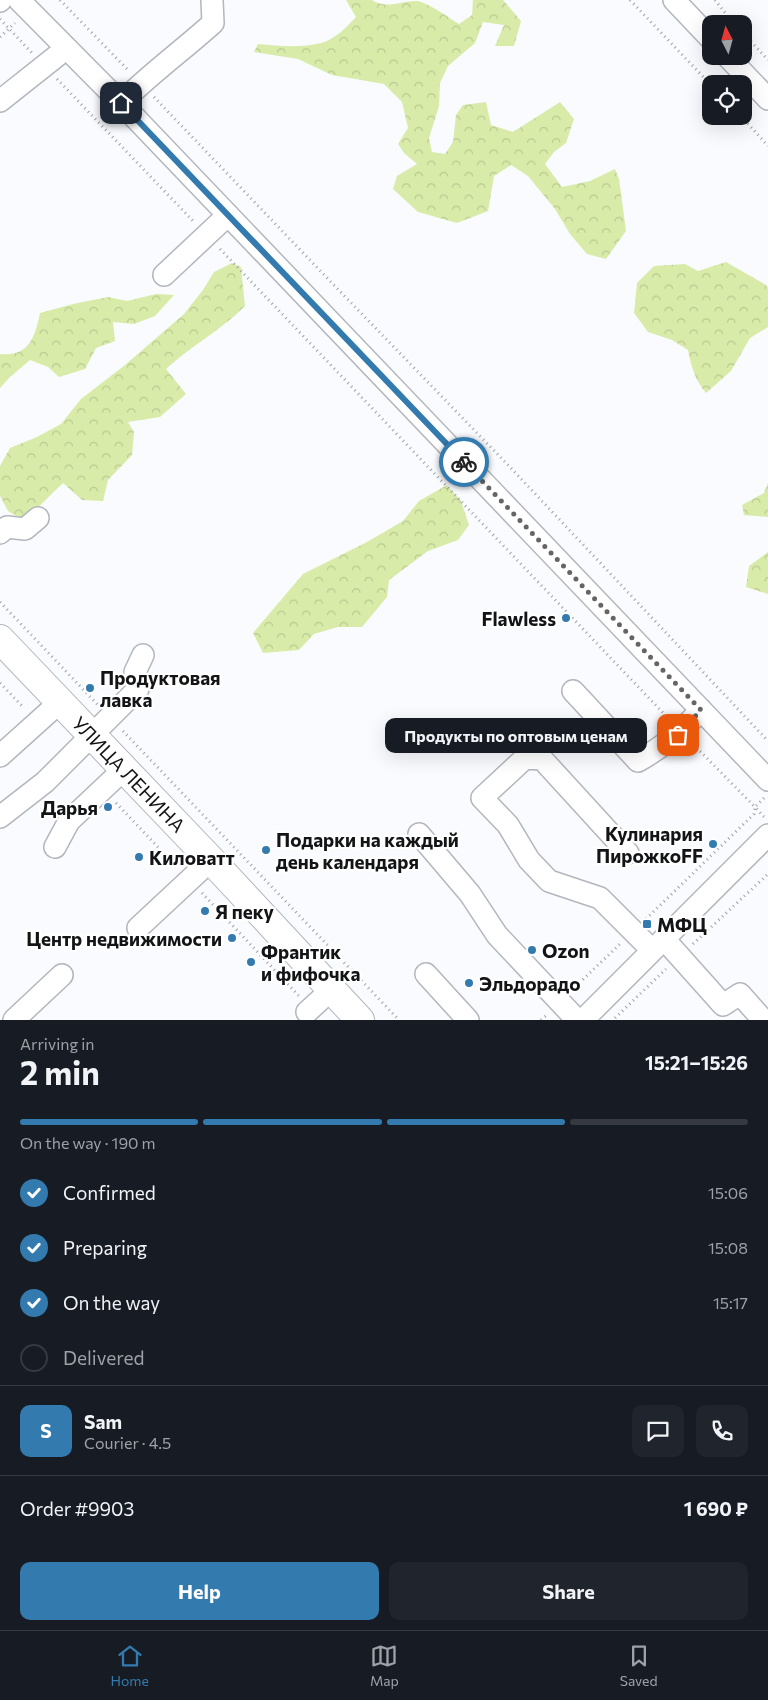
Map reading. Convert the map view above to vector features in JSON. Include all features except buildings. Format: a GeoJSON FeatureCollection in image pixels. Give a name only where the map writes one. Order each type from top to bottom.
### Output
{"type":"FeatureCollection","features":[{"type":"Feature","properties":{"kind":"main road","name":"УЛИЦА ЛЕНИНА"},"geometry":{"type":"LineString","coordinates":[[0,639],[60,702],[100,726],[124,769],[360,1020]]}},
{"type":"Feature","properties":{"kind":"street"},"geometry":{"type":"LineString","coordinates":[[19,0],[228,214],[768,780]]}},
{"type":"Feature","properties":{"kind":"street"},"geometry":{"type":"LineString","coordinates":[[121,103],[141,83],[213,23],[212,0]]}},
{"type":"Feature","properties":{"kind":"street"},"geometry":{"type":"LineString","coordinates":[[674,0],[702,30]]}},
{"type":"Feature","properties":{"kind":"street"},"geometry":{"type":"LineString","coordinates":[[0,101],[58,55]]}},
{"type":"Feature","properties":{"kind":"street"},"geometry":{"type":"LineString","coordinates":[[736,65],[768,99]]}},
{"type":"Feature","properties":{"kind":"street"},"geometry":{"type":"LineString","coordinates":[[164,275],[228,214]]}},
{"type":"Feature","properties":{"kind":"street"},"geometry":{"type":"LineString","coordinates":[[3,524],[25,529],[38,518]]}},
{"type":"Feature","properties":{"kind":"street"},"geometry":{"type":"LineString","coordinates":[[0,817],[45,782],[138,689],[135,672],[143,655]]}},
{"type":"Feature","properties":{"kind":"street"},"geometry":{"type":"LineString","coordinates":[[573,691],[638,761],[659,749],[681,731],[701,710]]}},
{"type":"Feature","properties":{"kind":"street"},"geometry":{"type":"LineString","coordinates":[[0,756],[60,702]]}},
{"type":"Feature","properties":{"kind":"street"},"geometry":{"type":"LineString","coordinates":[[628,853],[542,759],[525,758],[482,798],[508,826],[529,860],[549,881],[600,898],[658,944],[723,1005],[740,994],[763,1020]]}},
{"type":"Feature","properties":{"kind":"street"},"geometry":{"type":"LineString","coordinates":[[55,847],[69,821],[124,769]]}},
{"type":"Feature","properties":{"kind":"street"},"geometry":{"type":"LineString","coordinates":[[419,834],[470,894],[497,935],[577,1020]]}},
{"type":"Feature","properties":{"kind":"street"},"geometry":{"type":"LineString","coordinates":[[583,1020],[768,835]]}},
{"type":"Feature","properties":{"kind":"street"},"geometry":{"type":"LineString","coordinates":[[138,928],[211,860]]}},
{"type":"Feature","properties":{"kind":"street"},"geometry":{"type":"LineString","coordinates":[[426,974],[468,1020]]}},
{"type":"Feature","properties":{"kind":"street"},"geometry":{"type":"LineString","coordinates":[[14,1020],[62,975]]}},
{"type":"Feature","properties":{"kind":"street"},"geometry":{"type":"LineString","coordinates":[[304,1005],[331,990]]}},
{"type":"Feature","properties":{"kind":"path"},"geometry":{"type":"LineString","coordinates":[[60,0],[509,466],[768,741]]}},
{"type":"Feature","properties":{"kind":"path"},"geometry":{"type":"LineString","coordinates":[[630,0],[702,75]]}},
{"type":"Feature","properties":{"kind":"path"},"geometry":{"type":"LineString","coordinates":[[715,0],[727,15]]}},
{"type":"Feature","properties":{"kind":"path"},"geometry":{"type":"LineString","coordinates":[[0,19],[36,57]]}},
{"type":"Feature","properties":{"kind":"path"},"geometry":{"type":"LineString","coordinates":[[0,37],[8,28]]}},
{"type":"Feature","properties":{"kind":"path"},"geometry":{"type":"LineString","coordinates":[[752,43],[768,60]]}},
{"type":"Feature","properties":{"kind":"path"},"geometry":{"type":"LineString","coordinates":[[57,78],[200,229]]}},
{"type":"Feature","properties":{"kind":"path"},"geometry":{"type":"LineString","coordinates":[[749,125],[768,146]]}},
{"type":"Feature","properties":{"kind":"path"},"geometry":{"type":"LineString","coordinates":[[214,243],[768,821]]}},
{"type":"Feature","properties":{"kind":"path"},"geometry":{"type":"LineString","coordinates":[[0,602],[100,726],[400,1020]]}},
{"type":"Feature","properties":{"kind":"path"},"geometry":{"type":"LineString","coordinates":[[0,683],[38,722]]}},
{"type":"Feature","properties":{"kind":"path"},"geometry":{"type":"LineString","coordinates":[[641,924],[754,814],[755,807],[768,794]]}},
{"type":"Feature","properties":{"kind":"path"},"geometry":{"type":"LineString","coordinates":[[114,801],[180,871]]}},
{"type":"Feature","properties":{"kind":"path"},"geometry":{"type":"LineString","coordinates":[[200,892],[304,1005]]}},
{"type":"Feature","properties":{"kind":"path"},"geometry":{"type":"LineString","coordinates":[[570,993],[627,938]]}},
{"type":"Feature","properties":{"kind":"green space"},"geometry":{"type":"Polygon","coordinates":[[[346,0],[372,0],[383,4],[418,1],[434,8],[459,24],[472,15],[473,0],[503,0],[521,21],[514,46],[495,46],[504,25],[483,22],[475,43],[448,66],[440,83],[439,106],[429,138],[432,152],[445,154],[453,142],[456,115],[463,105],[486,102],[491,125],[513,132],[560,102],[574,119],[566,143],[554,152],[545,164],[562,187],[590,181],[615,169],[619,179],[626,231],[606,259],[587,254],[570,234],[555,209],[528,176],[511,165],[494,176],[488,211],[457,223],[418,212],[393,189],[397,176],[417,164],[404,153],[398,144],[408,128],[402,102],[384,84],[332,75],[298,59],[254,52],[258,44],[306,46],[331,39],[356,17],[346,0]]]}},
{"type":"Feature","properties":{"kind":"green space"},"geometry":{"type":"Polygon","coordinates":[[[726,262],[768,288],[768,327],[750,338],[731,371],[706,393],[694,373],[688,350],[672,340],[648,332],[634,313],[637,283],[654,266],[685,264],[698,271],[726,262]]]}},
{"type":"Feature","properties":{"kind":"green space"},"geometry":{"type":"Polygon","coordinates":[[[232,263],[241,267],[245,306],[166,369],[186,394],[160,417],[128,422],[134,432],[132,455],[108,480],[103,501],[82,500],[63,483],[24,521],[8,511],[0,496],[0,466],[10,448],[37,437],[61,424],[81,399],[125,365],[184,314],[203,290],[214,272],[232,263]]]}},
{"type":"Feature","properties":{"kind":"green space"},"geometry":{"type":"Polygon","coordinates":[[[156,294],[174,295],[155,316],[134,324],[113,322],[115,341],[96,348],[85,369],[59,377],[48,367],[30,360],[0,388],[0,354],[18,352],[29,344],[36,330],[40,313],[108,297],[127,301],[156,294]]]}},
{"type":"Feature","properties":{"kind":"green space"},"geometry":{"type":"Polygon","coordinates":[[[768,483],[768,517],[744,515],[742,505],[764,493],[768,483]]]}},
{"type":"Feature","properties":{"kind":"green space"},"geometry":{"type":"Polygon","coordinates":[[[447,485],[461,501],[469,525],[458,540],[428,551],[389,580],[387,597],[362,627],[338,627],[314,634],[299,650],[263,653],[253,633],[303,574],[367,542],[403,521],[419,501],[447,485]]]}},
{"type":"Feature","properties":{"kind":"green space"},"geometry":{"type":"Polygon","coordinates":[[[768,552],[768,594],[746,587],[749,566],[768,552]]]}},
{"type":"Feature","properties":{"kind":"way so far"},"geometry":{"type":"LineString","coordinates":[[464,462],[701,710],[678,735]]}},
{"type":"Feature","properties":{"kind":"place","name":"Flawless"},"geometry":{"type":"Point","coordinates":[566,618]}},
{"type":"Feature","properties":{"kind":"place","name":"Продуктовая лавка"},"geometry":{"type":"Point","coordinates":[90,688]}},
{"type":"Feature","properties":{"kind":"place","name":"Продукты по оптовым ценам"},"geometry":{"type":"Point","coordinates":[678,735]}},
{"type":"Feature","properties":{"kind":"place","name":"Дарья"},"geometry":{"type":"Point","coordinates":[108,807]}},
{"type":"Feature","properties":{"kind":"place","name":"Кулинария ПирожкоFF"},"geometry":{"type":"Point","coordinates":[713,844]}},
{"type":"Feature","properties":{"kind":"place","name":"Подарки на каждый день календаря"},"geometry":{"type":"Point","coordinates":[266,850]}},
{"type":"Feature","properties":{"kind":"place","name":"Киловатт"},"geometry":{"type":"Point","coordinates":[139,857]}},
{"type":"Feature","properties":{"kind":"place","name":"Я пеку"},"geometry":{"type":"Point","coordinates":[205,911]}},
{"type":"Feature","properties":{"kind":"place","name":"МФЦ"},"geometry":{"type":"Point","coordinates":[647,924]}},
{"type":"Feature","properties":{"kind":"place","name":"Центр недвижимости"},"geometry":{"type":"Point","coordinates":[232,938]}},
{"type":"Feature","properties":{"kind":"place","name":"Ozon"},"geometry":{"type":"Point","coordinates":[532,950]}},
{"type":"Feature","properties":{"kind":"place","name":"Франтик и фифочка"},"geometry":{"type":"Point","coordinates":[251,962]}},
{"type":"Feature","properties":{"kind":"place","name":"Эльдорадо"},"geometry":{"type":"Point","coordinates":[469,983]}},
{"type":"Feature","properties":{"kind":"route"},"geometry":{"type":"LineString","coordinates":[[121,103],[464,462]]}}]}
